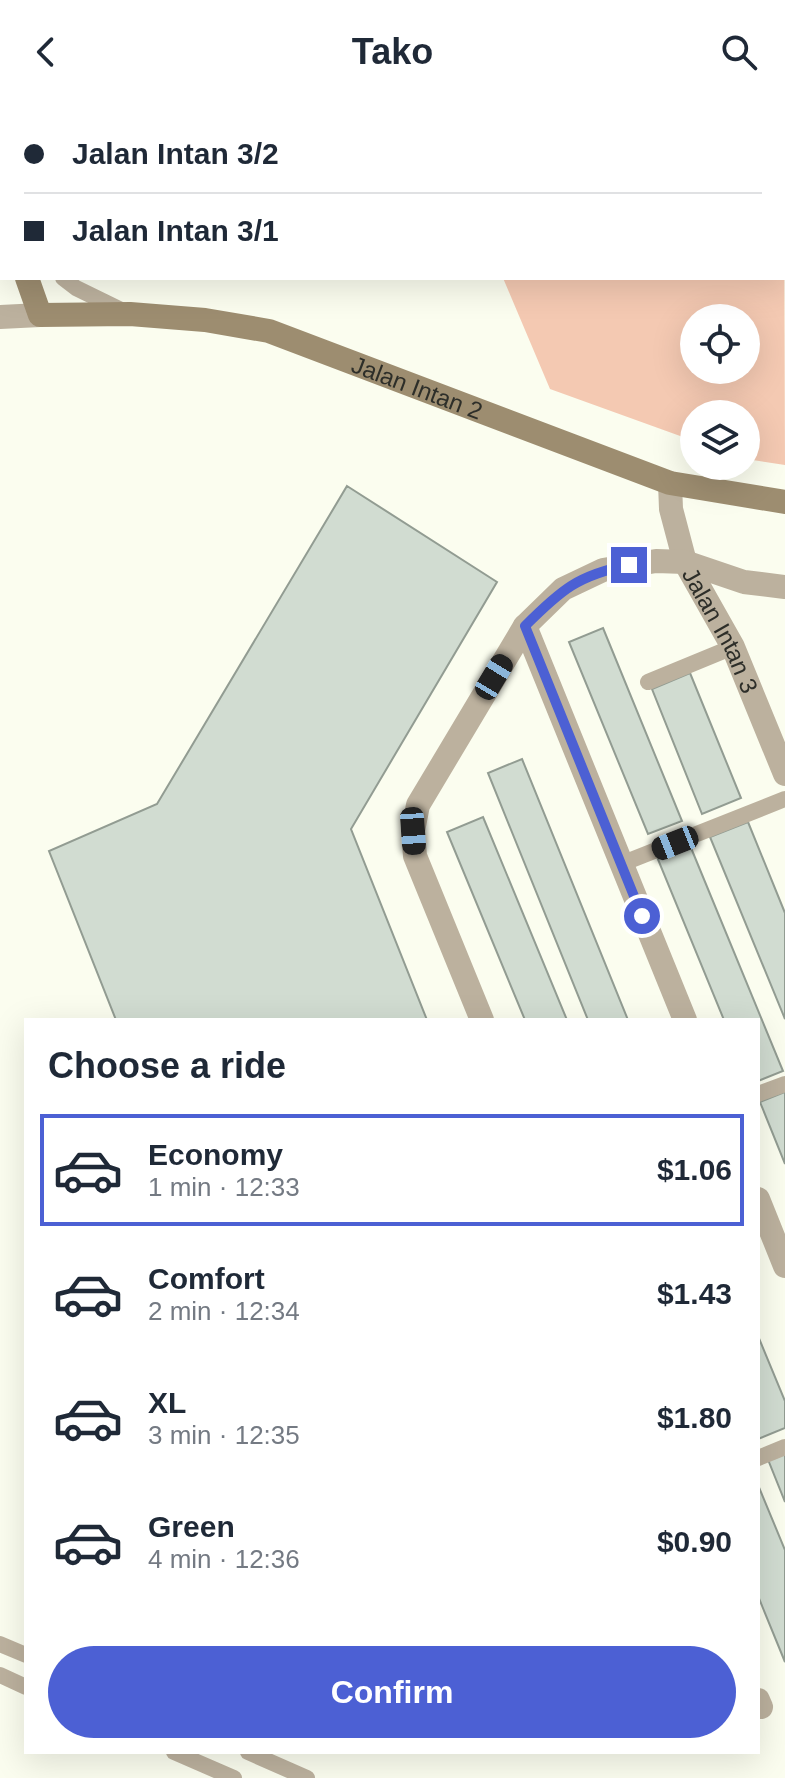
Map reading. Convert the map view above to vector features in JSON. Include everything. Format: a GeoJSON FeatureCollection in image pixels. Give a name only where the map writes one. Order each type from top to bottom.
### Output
{"type":"FeatureCollection","features":[{"type":"Feature","properties":{"kind":"street"},"geometry":{"type":"LineString","coordinates":[[28,280],[40,315]]}},
{"type":"Feature","properties":{"kind":"street","name":"Jalan Intan 2"},"geometry":{"type":"LineString","coordinates":[[0,317],[130,314],[205,320],[269,331],[670,483],[785,502]]}},
{"type":"Feature","properties":{"kind":"street","name":"Jalan Intan 3"},"geometry":{"type":"LineString","coordinates":[[670,483],[671,509],[685,562],[733,647],[785,774]]}},
{"type":"Feature","properties":{"kind":"street"},"geometry":{"type":"LineString","coordinates":[[481,1018],[415,856],[413,831],[418,805],[525,626],[563,589],[603,570],[656,561],[685,562],[744,582],[785,587]]}},
{"type":"Feature","properties":{"kind":"street"},"geometry":{"type":"LineString","coordinates":[[525,626],[684,1018]]}},
{"type":"Feature","properties":{"kind":"street"},"geometry":{"type":"LineString","coordinates":[[760,1204],[785,1266]]}},
{"type":"Feature","properties":{"kind":"lane"},"geometry":{"type":"LineString","coordinates":[[66,280],[130,314]]}},
{"type":"Feature","properties":{"kind":"lane"},"geometry":{"type":"LineString","coordinates":[[648,682],[733,647]]}},
{"type":"Feature","properties":{"kind":"lane"},"geometry":{"type":"LineString","coordinates":[[621,864],[785,799]]}},
{"type":"Feature","properties":{"kind":"lane"},"geometry":{"type":"LineString","coordinates":[[760,1093],[785,1084]]}},
{"type":"Feature","properties":{"kind":"lane"},"geometry":{"type":"LineString","coordinates":[[760,1457],[785,1447]]}},
{"type":"Feature","properties":{"kind":"lane"},"geometry":{"type":"LineString","coordinates":[[0,1644],[24,1654]]}},
{"type":"Feature","properties":{"kind":"lane"},"geometry":{"type":"LineString","coordinates":[[0,1675],[24,1686]]}},
{"type":"Feature","properties":{"kind":"lane"},"geometry":{"type":"LineString","coordinates":[[179,1754],[234,1778]]}},
{"type":"Feature","properties":{"kind":"lane"},"geometry":{"type":"LineString","coordinates":[[253,1754],[307,1778]]}},
{"type":"Feature","properties":{"kind":"shaded area"},"geometry":{"type":"Polygon","coordinates":[[[504,280],[784,280],[785,465],[760,461],[760,400],[680,400],[680,436],[550,389],[504,280]]]}},
{"type":"Feature","properties":{"kind":"building"},"geometry":{"type":"Polygon","coordinates":[[[347,486],[497,582],[351,829],[426,1018],[115,1018],[49,851],[157,804],[347,486]]]}},
{"type":"Feature","properties":{"kind":"building"},"geometry":{"type":"Polygon","coordinates":[[[603,628],[682,821],[648,834],[569,642],[603,628]]]}},
{"type":"Feature","properties":{"kind":"building"},"geometry":{"type":"Polygon","coordinates":[[[690,673],[741,798],[702,814],[652,689],[690,673]]]}},
{"type":"Feature","properties":{"kind":"building"},"geometry":{"type":"Polygon","coordinates":[[[522,759],[627,1018],[587,1018],[488,773],[522,759]]]}},
{"type":"Feature","properties":{"kind":"building"},"geometry":{"type":"Polygon","coordinates":[[[483,817],[566,1018],[524,1018],[447,832],[483,817]]]}},
{"type":"Feature","properties":{"kind":"building"},"geometry":{"type":"Polygon","coordinates":[[[748,822],[785,913],[785,1019],[710,837],[748,822]]]}},
{"type":"Feature","properties":{"kind":"building"},"geometry":{"type":"Polygon","coordinates":[[[689,843],[783,1071],[760,1080],[760,1018],[723,1018],[657,857],[689,843]]]}},
{"type":"Feature","properties":{"kind":"building"},"geometry":{"type":"Polygon","coordinates":[[[785,1092],[785,1164],[760,1102],[785,1092]]]}},
{"type":"Feature","properties":{"kind":"building"},"geometry":{"type":"Polygon","coordinates":[[[760,1341],[785,1401],[785,1428],[760,1438],[760,1341]]]}},
{"type":"Feature","properties":{"kind":"building"},"geometry":{"type":"Polygon","coordinates":[[[785,1450],[785,1502],[767,1457],[785,1450]]]}},
{"type":"Feature","properties":{"kind":"building"},"geometry":{"type":"Polygon","coordinates":[[[760,1490],[785,1550],[785,1662],[760,1601],[760,1490]]]}},
{"type":"Feature","properties":{"kind":"route"},"geometry":{"type":"LineString","coordinates":[[629,565],[603,570],[563,589],[525,626],[642,916]]}}]}
